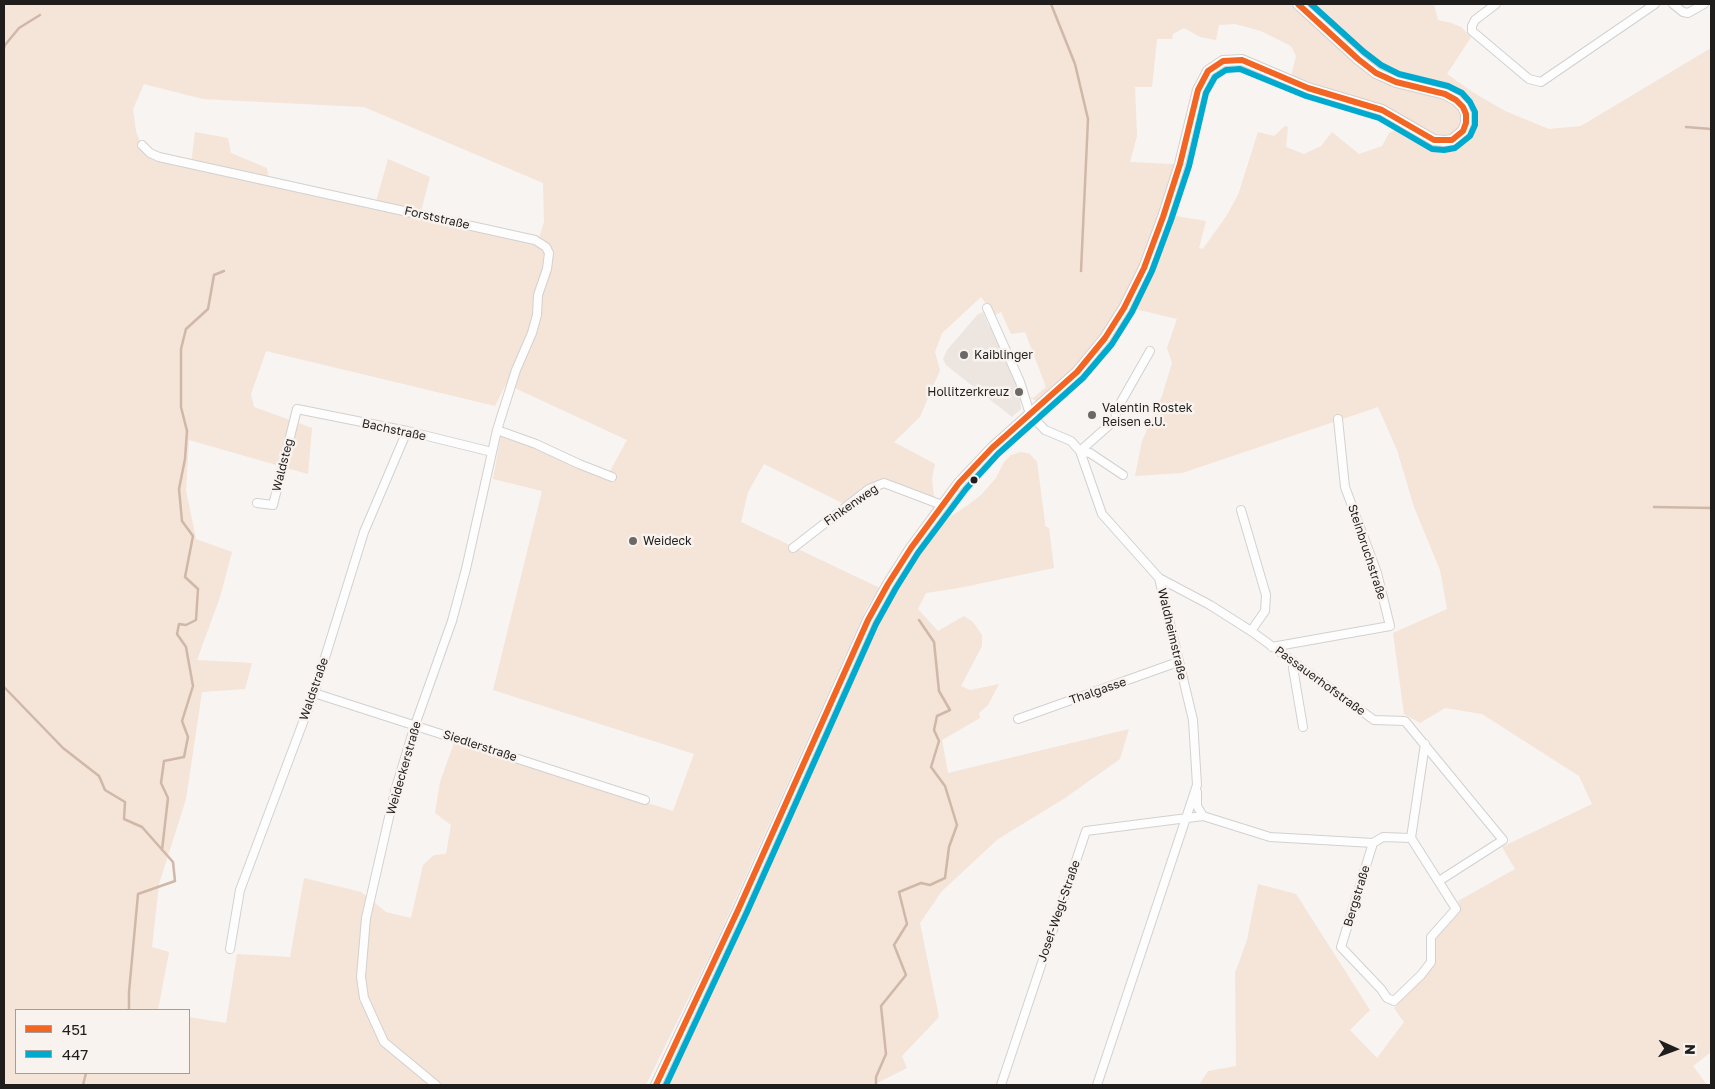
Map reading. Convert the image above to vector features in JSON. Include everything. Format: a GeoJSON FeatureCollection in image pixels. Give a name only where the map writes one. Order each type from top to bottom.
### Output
{"type":"FeatureCollection","features":[{"type":"Feature","properties":{"kind":"main road"},"geometry":{"type":"LineString","coordinates":[[656,1085],[868,620],[892,578],[942,505],[960,483],[992,448],[1068,381],[1087,361],[1112,328],[1128,300],[1148,258],[1163,217],[1182,155],[1198,90],[1206,74],[1217,63],[1229,59],[1246,61],[1308,88],[1382,110],[1436,140],[1452,140],[1463,130],[1466,114],[1463,107],[1456,100],[1445,94],[1401,84],[1376,73],[1298,4]]}},
{"type":"Feature","properties":{"kind":"street"},"geometry":{"type":"LineString","coordinates":[[1496,4],[1475,20],[1472,31],[1522,74],[1536,82],[1542,82],[1655,4]]}},
{"type":"Feature","properties":{"kind":"street"},"geometry":{"type":"LineString","coordinates":[[1673,4],[1683,12],[1688,13],[1704,4]]}},
{"type":"Feature","properties":{"kind":"street","name":"Forststraße"},"geometry":{"type":"LineString","coordinates":[[142,145],[150,153],[159,157],[535,240],[546,247],[549,252],[548,269],[538,295],[537,315],[532,333],[516,370],[497,430]]}},
{"type":"Feature","properties":{"kind":"street"},"geometry":{"type":"LineString","coordinates":[[987,308],[1016,373],[1030,414],[1045,430],[1071,441],[1080,451],[1090,453],[1123,475]]}},
{"type":"Feature","properties":{"kind":"street"},"geometry":{"type":"LineString","coordinates":[[1080,451],[1115,420],[1117,409],[1150,351]]}},
{"type":"Feature","properties":{"kind":"street","name":"Bachstraße"},"geometry":{"type":"LineString","coordinates":[[297,409],[407,431],[492,452]]}},
{"type":"Feature","properties":{"kind":"street","name":"Waldsteg"},"geometry":{"type":"LineString","coordinates":[[257,503],[273,505],[297,409]]}},
{"type":"Feature","properties":{"kind":"street","name":"Steinbruchstraße"},"geometry":{"type":"LineString","coordinates":[[1272,647],[1390,626],[1377,573],[1345,487],[1338,419]]}},
{"type":"Feature","properties":{"kind":"street"},"geometry":{"type":"LineString","coordinates":[[497,430],[536,444],[612,477]]}},
{"type":"Feature","properties":{"kind":"street","name":"Weideckerstraße"},"geometry":{"type":"LineString","coordinates":[[436,1085],[384,1042],[364,998],[361,977],[366,918],[396,791],[416,725],[452,621],[468,560],[497,430]]}},
{"type":"Feature","properties":{"kind":"street","name":"Waldstraße"},"geometry":{"type":"LineString","coordinates":[[230,949],[240,890],[314,693],[364,532],[407,431]]}},
{"type":"Feature","properties":{"kind":"street","name":"Waldheimstraße"},"geometry":{"type":"LineString","coordinates":[[1080,451],[1102,514],[1159,578],[1193,720],[1197,806],[1203,816]]}},
{"type":"Feature","properties":{"kind":"street","name":"Finkenweg"},"geometry":{"type":"LineString","coordinates":[[793,548],[869,489],[884,483],[942,505]]}},
{"type":"Feature","properties":{"kind":"street"},"geometry":{"type":"LineString","coordinates":[[1241,510],[1266,595],[1265,611],[1251,631]]}},
{"type":"Feature","properties":{"kind":"street","name":"Passauerhofstraße"},"geometry":{"type":"LineString","coordinates":[[1159,578],[1210,604],[1251,631],[1374,720],[1405,722],[1503,840],[1439,881]]}},
{"type":"Feature","properties":{"kind":"street","name":"Thalgasse"},"geometry":{"type":"LineString","coordinates":[[1018,719],[1178,662]]}},
{"type":"Feature","properties":{"kind":"street"},"geometry":{"type":"LineString","coordinates":[[1295,664],[1293,668],[1303,727]]}},
{"type":"Feature","properties":{"kind":"street","name":"Siedlerstraße"},"geometry":{"type":"LineString","coordinates":[[314,693],[645,800]]}},
{"type":"Feature","properties":{"kind":"street"},"geometry":{"type":"LineString","coordinates":[[1425,744],[1411,838],[1439,881]]}},
{"type":"Feature","properties":{"kind":"street","name":"Waldheimstraße"},"geometry":{"type":"LineString","coordinates":[[1097,1085],[1197,785]]}},
{"type":"Feature","properties":{"kind":"street"},"geometry":{"type":"LineString","coordinates":[[1185,819],[1203,816],[1270,838],[1373,843],[1383,837],[1411,838]]}},
{"type":"Feature","properties":{"kind":"street","name":"Josef-Wegl-Straße"},"geometry":{"type":"LineString","coordinates":[[1001,1085],[1086,831],[1185,819]]}},
{"type":"Feature","properties":{"kind":"street","name":"Bergstraße"},"geometry":{"type":"LineString","coordinates":[[1373,843],[1341,947],[1381,989],[1387,998],[1394,1001],[1421,975],[1430,962],[1431,937],[1456,909],[1439,881]]}},
{"type":"Feature","properties":{"kind":"shaded area"},"geometry":{"type":"Polygon","coordinates":[[[4,4],[1434,4],[1438,20],[1461,27],[1471,37],[1447,74],[1505,111],[1549,129],[1581,126],[1711,48],[1711,1052],[1693,1066],[1707,1085],[1199,1085],[1208,1071],[1236,1066],[1235,973],[1247,940],[1258,884],[1296,894],[1370,1010],[1350,1030],[1377,1058],[1404,1022],[1394,1008],[1433,966],[1436,938],[1461,910],[1458,901],[1515,869],[1502,847],[1592,804],[1579,776],[1482,714],[1445,708],[1420,723],[1404,714],[1393,633],[1447,609],[1440,570],[1414,507],[1397,450],[1378,407],[1182,473],[1135,476],[1142,441],[1162,396],[1172,363],[1167,348],[1177,319],[1131,308],[1108,348],[1079,384],[1044,414],[1036,401],[1027,396],[1033,398],[1046,387],[1025,332],[1011,334],[1001,312],[995,315],[981,297],[942,333],[935,352],[940,370],[920,417],[894,442],[935,464],[932,478],[934,499],[888,482],[848,506],[764,464],[748,492],[741,522],[880,588],[867,607],[716,942],[646,1085],[4,1085],[4,4]],[[1235,24],[1219,25],[1216,40],[1200,37],[1184,28],[1173,34],[1172,39],[1157,39],[1152,87],[1135,87],[1137,136],[1130,162],[1175,165],[1170,215],[1206,221],[1199,248],[1203,249],[1227,215],[1238,195],[1258,132],[1274,136],[1285,126],[1288,127],[1286,147],[1304,154],[1321,146],[1332,132],[1359,154],[1382,146],[1389,133],[1398,129],[1400,124],[1384,114],[1291,76],[1296,56],[1291,46],[1261,31],[1235,24]],[[144,84],[133,109],[136,131],[142,148],[191,164],[195,132],[228,138],[231,153],[267,168],[269,181],[375,205],[388,159],[430,177],[420,215],[538,241],[544,222],[543,183],[364,107],[203,99],[144,84]],[[266,351],[251,394],[254,407],[312,428],[308,474],[189,440],[186,490],[196,539],[232,552],[220,597],[197,660],[252,663],[245,689],[202,692],[186,799],[159,884],[152,947],[169,952],[158,1009],[15,1009],[15,1074],[190,1074],[190,1017],[226,1023],[237,954],[290,957],[304,878],[361,892],[386,912],[411,918],[423,865],[434,855],[446,854],[451,825],[435,813],[440,782],[454,743],[673,811],[694,754],[493,690],[542,491],[493,479],[501,434],[610,471],[627,440],[506,384],[495,406],[266,351]]]}},
{"type":"Feature","properties":{"kind":"shaded area"},"geometry":{"type":"Polygon","coordinates":[[[983,312],[1019,390],[1021,409],[1012,417],[946,365],[943,359],[947,350],[978,314],[983,312]]]}},
{"type":"Feature","properties":{"kind":"shaded area"},"geometry":{"type":"Polygon","coordinates":[[[1021,452],[1030,454],[1037,462],[1045,526],[1049,528],[1054,568],[926,593],[918,609],[938,631],[964,616],[973,622],[982,635],[982,646],[961,686],[970,690],[999,684],[988,705],[979,713],[980,718],[942,740],[948,773],[1129,729],[1120,759],[1065,798],[998,839],[942,891],[920,923],[939,1017],[902,1056],[907,1068],[873,1085],[662,1085],[738,937],[891,594],[930,530],[981,495],[996,478],[1004,462],[1011,455],[1021,452]]]}},
{"type":"Feature","properties":{"kind":"waterway"},"geometry":{"type":"LineString","coordinates":[[1051,4],[1075,64],[1088,119],[1081,271]]}},
{"type":"Feature","properties":{"kind":"waterway"},"geometry":{"type":"LineString","coordinates":[[4,48],[19,28],[40,15]]}},
{"type":"Feature","properties":{"kind":"waterway"},"geometry":{"type":"LineString","coordinates":[[1686,127],[1711,129]]}},
{"type":"Feature","properties":{"kind":"waterway"},"geometry":{"type":"LineString","coordinates":[[162,850],[168,798],[161,783],[164,761],[184,757],[188,737],[182,721],[193,686],[186,647],[177,634],[179,624],[186,625],[196,620],[198,589],[185,577],[193,536],[182,521],[179,489],[185,459],[187,431],[181,407],[181,349],[186,329],[208,309],[214,275],[224,271]]}},
{"type":"Feature","properties":{"kind":"waterway"},"geometry":{"type":"LineString","coordinates":[[1654,507],[1711,508]]}},
{"type":"Feature","properties":{"kind":"waterway"},"geometry":{"type":"LineString","coordinates":[[876,1085],[876,1077],[886,1054],[881,1006],[906,975],[894,945],[907,924],[899,892],[921,883],[930,885],[945,878],[949,847],[957,825],[945,786],[931,767],[939,741],[934,730],[937,716],[950,710],[939,691],[934,642],[919,620]]}},
{"type":"Feature","properties":{"kind":"waterway"},"geometry":{"type":"LineString","coordinates":[[4,687],[63,748],[99,776],[105,790],[125,802],[124,819],[142,827],[173,862],[175,881],[138,894],[129,1009]]}},
{"type":"Feature","properties":{"kind":"waterway"},"geometry":{"type":"LineString","coordinates":[[83,1085],[86,1074]]}},
{"type":"Feature","properties":{"kind":"transit line","name":"451"},"geometry":{"type":"LineString","coordinates":[[656,1085],[739,908],[868,620],[888,584],[911,548],[959,483],[992,448],[1077,372],[1105,338],[1124,308],[1144,268],[1163,217],[1180,164],[1198,90],[1208,71],[1223,61],[1242,60],[1308,88],[1382,110],[1434,140],[1452,140],[1463,131],[1466,123],[1466,114],[1463,107],[1456,100],[1445,94],[1396,82],[1376,73],[1298,4]]}},
{"type":"Feature","properties":{"kind":"transit line","name":"447"},"geometry":{"type":"LineString","coordinates":[[666,1085],[747,912],[876,624],[896,588],[918,553],[966,489],[998,454],[1083,378],[1112,344],[1132,312],[1152,271],[1171,220],[1189,166],[1206,93],[1215,77],[1226,70],[1240,69],[1306,96],[1379,118],[1432,149],[1444,150],[1455,148],[1470,136],[1475,125],[1475,112],[1470,102],[1462,93],[1448,86],[1399,74],[1381,65],[1311,4]]}},
{"type":"Feature","properties":{"kind":"place","name":"Kaiblinger"},"geometry":{"type":"Point","coordinates":[964,355]}},
{"type":"Feature","properties":{"kind":"place","name":"Hollitzerkreuz"},"geometry":{"type":"Point","coordinates":[1019,392]}},
{"type":"Feature","properties":{"kind":"place","name":"Valentin Rostek Reisen e.U."},"geometry":{"type":"Point","coordinates":[1092,415]}},
{"type":"Feature","properties":{"kind":"place","name":"Weideck"},"geometry":{"type":"Point","coordinates":[633,541]}}]}
